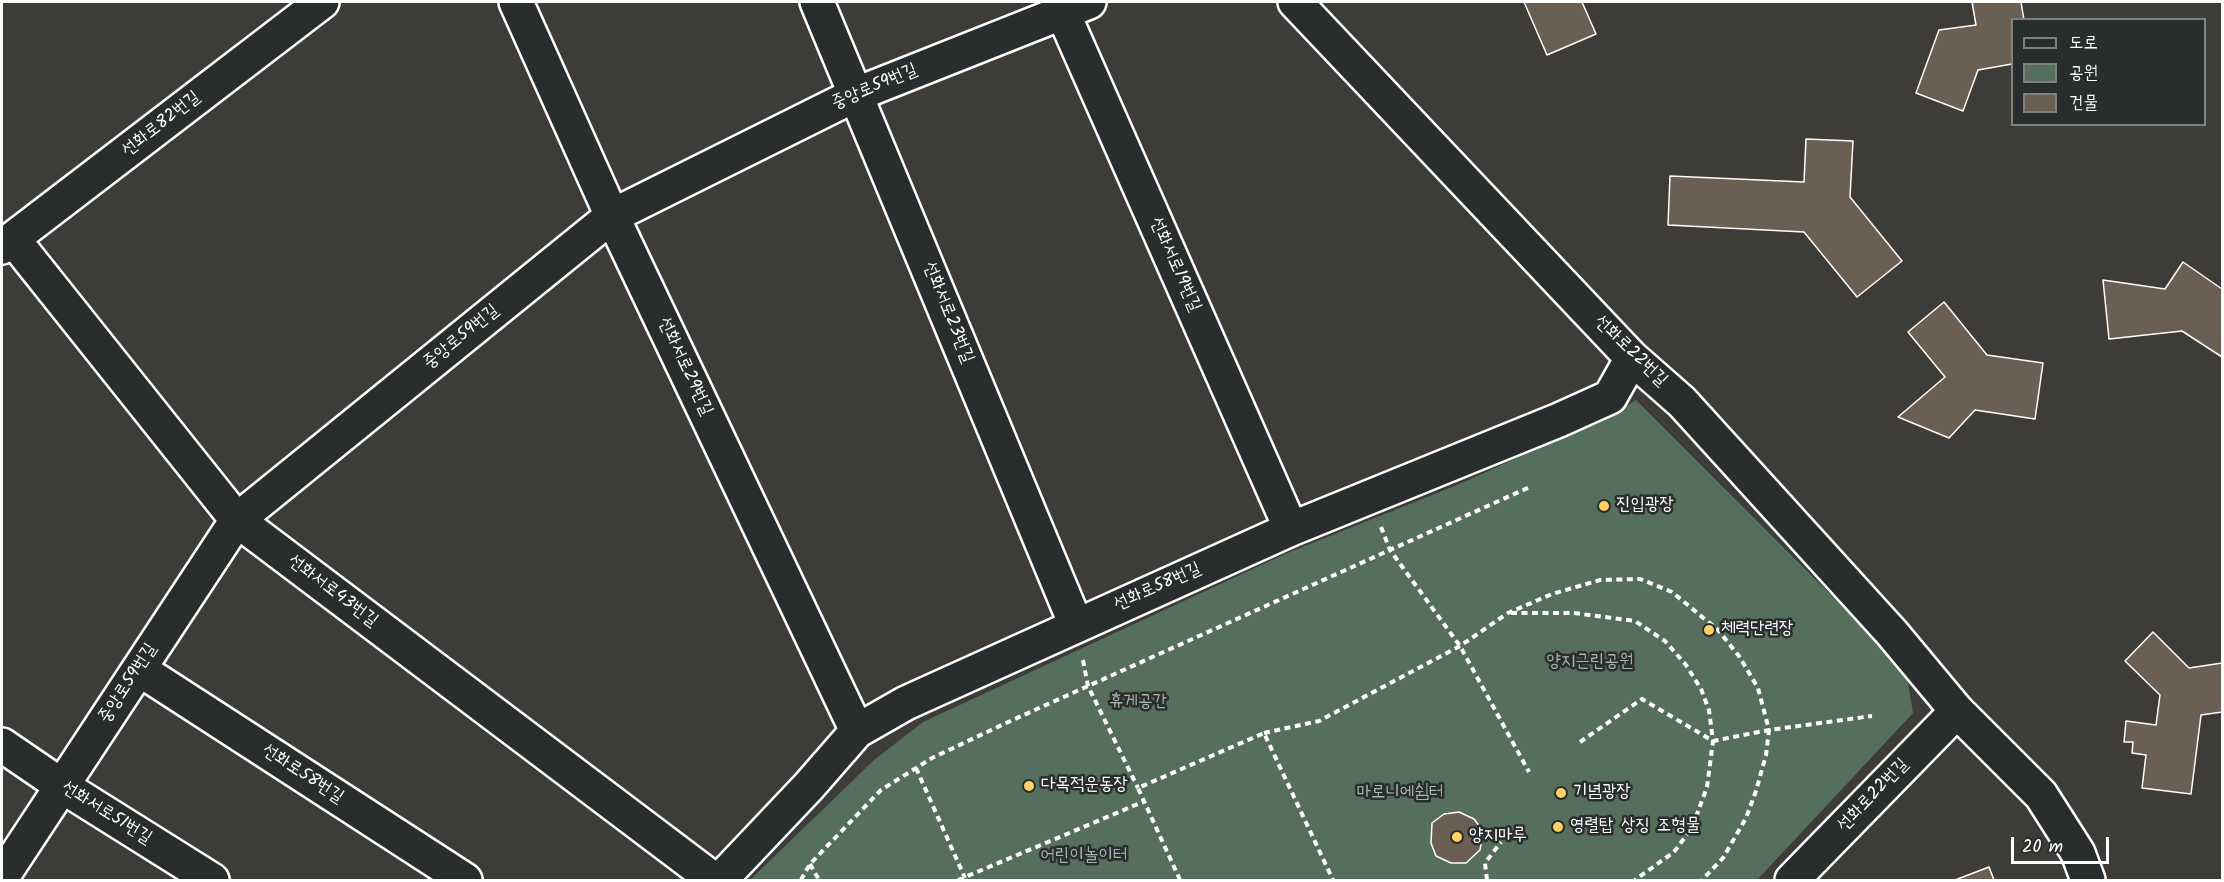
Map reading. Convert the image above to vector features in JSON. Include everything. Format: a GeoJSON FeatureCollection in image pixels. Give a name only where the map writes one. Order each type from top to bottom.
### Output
{"type":"FeatureCollection","features":[{"type":"Feature","properties":{"kind":"street","name":"선화로82번길"},"geometry":{"type":"LineString","coordinates":[[7,243],[322,2]]}},
{"type":"Feature","properties":{"kind":"street","name":"선화서로29번길"},"geometry":{"type":"LineString","coordinates":[[516,2],[612,216],[857,731]]}},
{"type":"Feature","properties":{"kind":"street","name":"선화서로23번길"},"geometry":{"type":"LineString","coordinates":[[817,2],[1076,625]]}},
{"type":"Feature","properties":{"kind":"street","name":"선화로22번길"},"geometry":{"type":"LineString","coordinates":[[1295,2],[1632,358],[1682,402],[1892,633],[1957,711],[2041,795],[2078,853],[2088,880]]}},
{"type":"Feature","properties":{"kind":"street","name":"중앙로59번길"},"geometry":{"type":"LineString","coordinates":[[2,877],[237,520],[612,216],[857,94],[1070,5]]}},
{"type":"Feature","properties":{"kind":"street","name":"선화서로19번길"},"geometry":{"type":"LineString","coordinates":[[1070,5],[1291,529]]}},
{"type":"Feature","properties":{"kind":"street","name":"선화서로43번길"},"geometry":{"type":"LineString","coordinates":[[7,243],[237,520],[714,880]]}},
{"type":"Feature","properties":{"kind":"street","name":"선화로58번길"},"geometry":{"type":"LineString","coordinates":[[720,880],[809,786],[857,731],[906,703],[1291,529],[1610,397],[1632,358]]}},
{"type":"Feature","properties":{"kind":"street","name":"선화로58번길"},"geometry":{"type":"LineString","coordinates":[[139,669],[465,880]]}},
{"type":"Feature","properties":{"kind":"street","name":"선화로22번길"},"geometry":{"type":"LineString","coordinates":[[1792,880],[1957,711]]}},
{"type":"Feature","properties":{"kind":"street","name":"선화서로51번길"},"geometry":{"type":"LineString","coordinates":[[2,745],[62,786],[212,880]]}},
{"type":"Feature","properties":{"kind":"path"},"geometry":{"type":"LineString","coordinates":[[801,880],[810,864],[881,790],[916,768],[1006,723],[1532,486]]}},
{"type":"Feature","properties":{"kind":"path"},"geometry":{"type":"LineString","coordinates":[[1390,550],[1460,646],[1529,772]]}},
{"type":"Feature","properties":{"kind":"path"},"geometry":{"type":"LineString","coordinates":[[1138,788],[1264,733],[1319,721],[1460,646],[1508,613],[1552,594],[1600,580],[1640,579],[1672,592],[1718,630],[1739,656],[1758,688],[1769,730],[1761,773],[1746,818],[1723,858],[1702,880]]}},
{"type":"Feature","properties":{"kind":"path"},"geometry":{"type":"LineString","coordinates":[[1508,613],[1574,613],[1635,621],[1665,642],[1686,665],[1701,690],[1709,710],[1713,741],[1707,787],[1692,828],[1674,852],[1635,880]]}},
{"type":"Feature","properties":{"kind":"path"},"geometry":{"type":"LineString","coordinates":[[1088,686],[1145,801],[1180,880]]}},
{"type":"Feature","properties":{"kind":"path"},"geometry":{"type":"LineString","coordinates":[[1580,742],[1642,699],[1713,741],[1769,730],[1872,716]]}},
{"type":"Feature","properties":{"kind":"path"},"geometry":{"type":"LineString","coordinates":[[1264,733],[1333,880]]}},
{"type":"Feature","properties":{"kind":"path"},"geometry":{"type":"LineString","coordinates":[[916,768],[964,878]]}},
{"type":"Feature","properties":{"kind":"path"},"geometry":{"type":"LineString","coordinates":[[958,880],[1145,801]]}},
{"type":"Feature","properties":{"kind":"path"},"geometry":{"type":"LineString","coordinates":[[1487,880],[1485,862],[1501,842]]}},
{"type":"Feature","properties":{"kind":"path"},"geometry":{"type":"LineString","coordinates":[[810,864],[819,880]]}},
{"type":"Feature","properties":{"kind":"green space","name":"양지근린공원"},"geometry":{"type":"Polygon","coordinates":[[[1636,400],[1906,670],[1913,713],[1757,880],[750,880],[874,760],[923,722],[1285,554],[1462,483],[1609,416],[1636,400]]]}},
{"type":"Feature","properties":{"kind":"building"},"geometry":{"type":"Polygon","coordinates":[[[1524,2],[1582,2],[1596,34],[1547,55],[1524,2]]]}},
{"type":"Feature","properties":{"kind":"building"},"geometry":{"type":"Polygon","coordinates":[[[1972,2],[2021,2],[2024,18],[2011,18],[2011,64],[1978,70],[1963,111],[1916,93],[1939,30],[1976,25],[1972,2]]]}},
{"type":"Feature","properties":{"kind":"building"},"geometry":{"type":"Polygon","coordinates":[[[1806,139],[1853,141],[1850,197],[1902,261],[1857,297],[1804,232],[1668,225],[1670,176],[1804,182],[1806,139]]]}},
{"type":"Feature","properties":{"kind":"building"},"geometry":{"type":"Polygon","coordinates":[[[2183,262],[2222,289],[2222,357],[2182,331],[2109,339],[2103,280],[2165,289],[2183,262]]]}},
{"type":"Feature","properties":{"kind":"building"},"geometry":{"type":"Polygon","coordinates":[[[1944,302],[1987,355],[2043,363],[2035,419],[1975,410],[1949,438],[1898,417],[1945,377],[1908,332],[1944,302]]]}},
{"type":"Feature","properties":{"kind":"building"},"geometry":{"type":"Polygon","coordinates":[[[2153,632],[2189,668],[2222,663],[2222,712],[2201,715],[2191,794],[2142,788],[2146,755],[2132,753],[2133,742],[2124,742],[2126,721],[2156,725],[2160,695],[2125,661],[2153,632]]]}},
{"type":"Feature","properties":{"kind":"building","name":"양지마루"},"geometry":{"type":"Polygon","coordinates":[[[1459,812],[1474,819],[1483,831],[1480,850],[1466,863],[1451,863],[1436,856],[1431,843],[1432,823],[1444,814],[1459,812]]]}},
{"type":"Feature","properties":{"kind":"building"},"geometry":{"type":"Polygon","coordinates":[[[1989,867],[1994,880],[1955,880],[1989,867]]]}},
{"type":"Feature","properties":{"kind":"place","name":"진입광장"},"geometry":{"type":"Point","coordinates":[1604,506]}},
{"type":"Feature","properties":{"kind":"place","name":"체력단련장"},"geometry":{"type":"Point","coordinates":[1709,630]}},
{"type":"Feature","properties":{"kind":"place","name":"다목적운동장"},"geometry":{"type":"Point","coordinates":[1029,786]}},
{"type":"Feature","properties":{"kind":"place","name":"기념광장"},"geometry":{"type":"Point","coordinates":[1561,793]}},
{"type":"Feature","properties":{"kind":"place","name":"영렬탑 상징 조형물"},"geometry":{"type":"Point","coordinates":[1558,827]}},
{"type":"Feature","properties":{"kind":"place","name":"양지마루"},"geometry":{"type":"Point","coordinates":[1457,837]}},
{"type":"Feature","properties":{"kind":"park label","name":"휴게공간"},"geometry":{"type":"Point","coordinates":[1138,703]}},
{"type":"Feature","properties":{"kind":"park label","name":"마로니에쉼터"},"geometry":{"type":"Point","coordinates":[1400,794]}},
{"type":"Feature","properties":{"kind":"park label","name":"어린이놀이터"},"geometry":{"type":"Point","coordinates":[1084,857]}}]}
